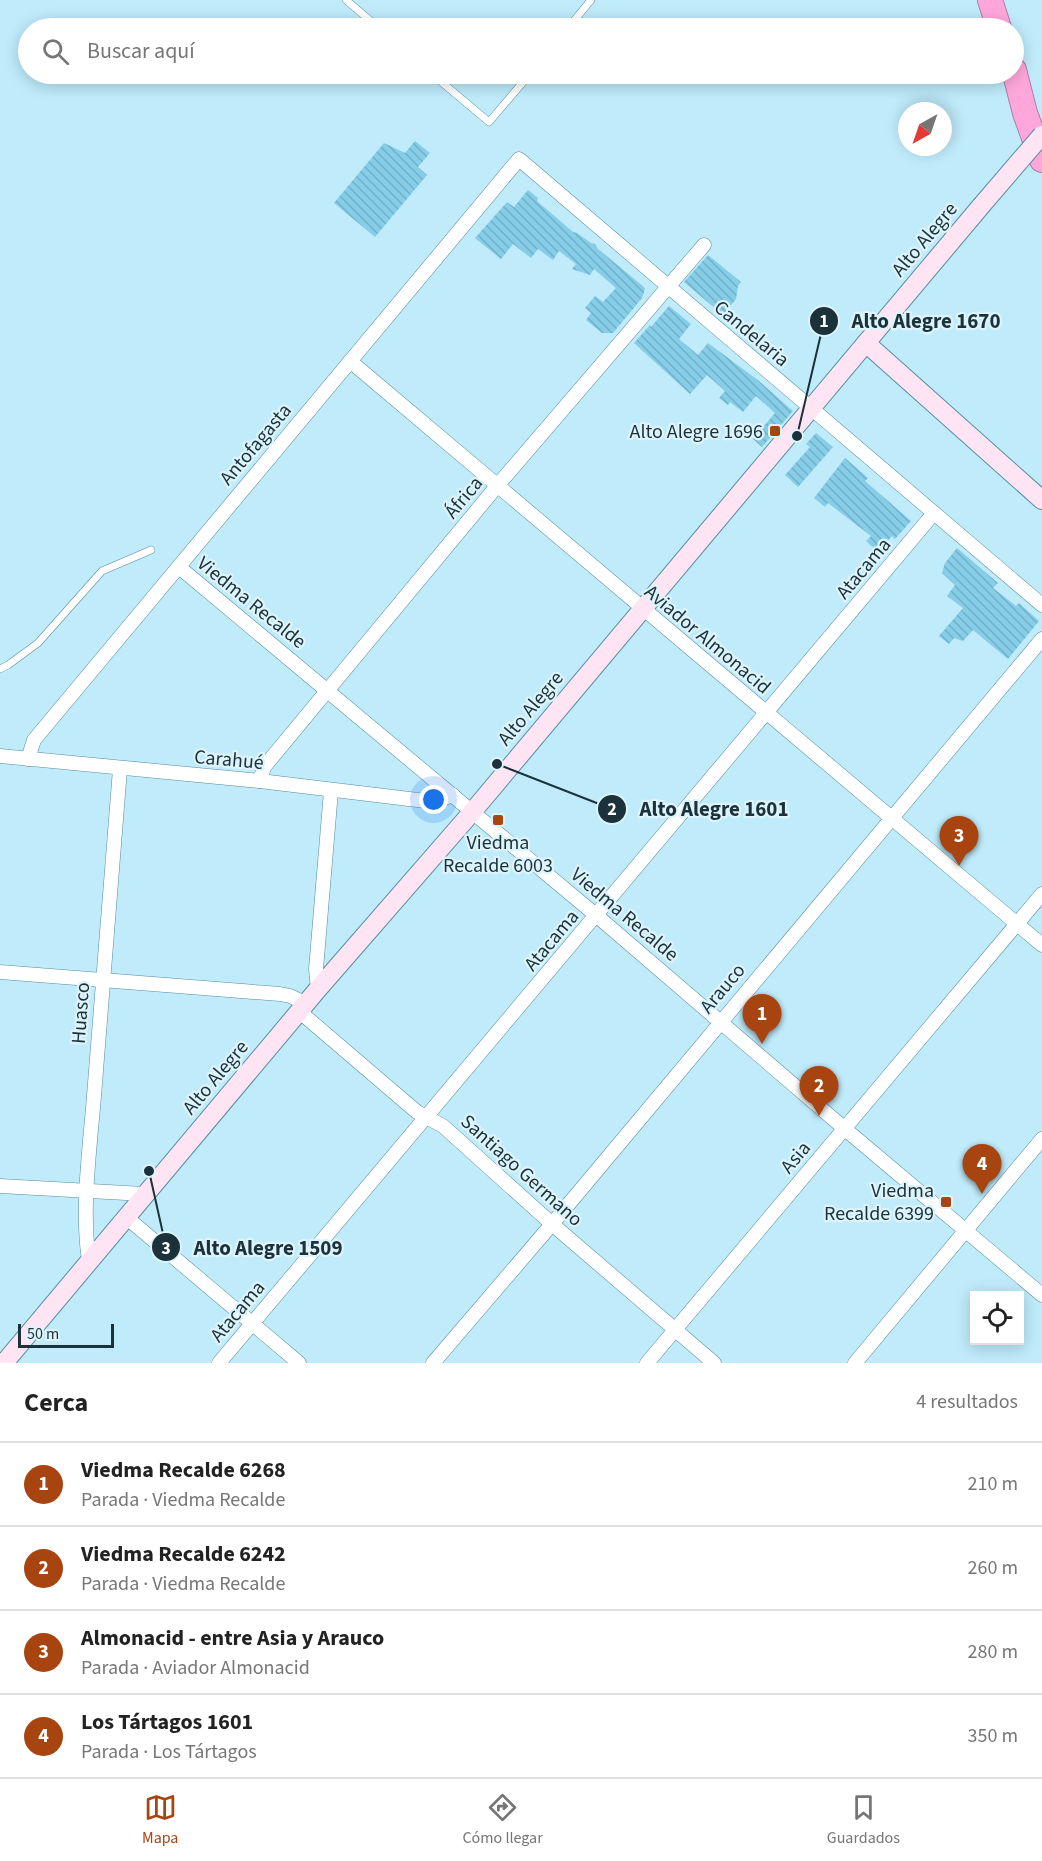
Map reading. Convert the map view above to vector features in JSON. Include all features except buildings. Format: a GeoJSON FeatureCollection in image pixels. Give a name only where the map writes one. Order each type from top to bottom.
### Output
{"type":"FeatureCollection","features":[{"type":"Feature","properties":{"kind":"highway"},"geometry":{"type":"LineString","coordinates":[[990,0],[998,18]]}},
{"type":"Feature","properties":{"kind":"highway"},"geometry":{"type":"LineString","coordinates":[[997,0],[1000,18]]}},
{"type":"Feature","properties":{"kind":"highway"},"geometry":{"type":"LineString","coordinates":[[1018,84],[1042,182]]}},
{"type":"Feature","properties":{"kind":"highway"},"geometry":{"type":"LineString","coordinates":[[1025,113],[1042,160]]}},
{"type":"Feature","properties":{"kind":"main road","name":"Alto Alegre"},"geometry":{"type":"LineString","coordinates":[[4,1363],[144,1194],[473,811],[1042,135]]}},
{"type":"Feature","properties":{"kind":"main road"},"geometry":{"type":"LineString","coordinates":[[866,343],[1042,500]]}},
{"type":"Feature","properties":{"kind":"street","name":"Candelaria"},"geometry":{"type":"LineString","coordinates":[[519,159],[1042,605]]}},
{"type":"Feature","properties":{"kind":"street","name":"Antofagasta"},"geometry":{"type":"LineString","coordinates":[[28,759],[34,740],[519,159]]}},
{"type":"Feature","properties":{"kind":"street","name":"África"},"geometry":{"type":"LineString","coordinates":[[260,781],[264,767],[328,689],[497,486],[704,244]]}},
{"type":"Feature","properties":{"kind":"street","name":"Aviador Almonacid"},"geometry":{"type":"LineString","coordinates":[[350,361],[642,610],[1042,945]]}},
{"type":"Feature","properties":{"kind":"street","name":"Atacama"},"geometry":{"type":"LineString","coordinates":[[219,1363],[934,513]]}},
{"type":"Feature","properties":{"kind":"street","name":"Viedma Recalde"},"geometry":{"type":"LineString","coordinates":[[179,567],[473,811],[1042,1295]]}},
{"type":"Feature","properties":{"kind":"street","name":"Arauco"},"geometry":{"type":"LineString","coordinates":[[433,1363],[1042,639]]}},
{"type":"Feature","properties":{"kind":"street","name":"Carahué"},"geometry":{"type":"LineString","coordinates":[[0,756],[260,781],[434,802],[453,795]]}},
{"type":"Feature","properties":{"kind":"street","name":"Huasco"},"geometry":{"type":"LineString","coordinates":[[89,1260],[86,1241],[87,1191],[120,769]]}},
{"type":"Feature","properties":{"kind":"street"},"geometry":{"type":"LineString","coordinates":[[318,989],[316,969],[331,791]]}},
{"type":"Feature","properties":{"kind":"street","name":"Asia"},"geometry":{"type":"LineString","coordinates":[[647,1363],[1042,894]]}},
{"type":"Feature","properties":{"kind":"street","name":"Santiago Germano"},"geometry":{"type":"LineString","coordinates":[[0,972],[290,996],[417,1112],[443,1126],[552,1224],[714,1363]]}},
{"type":"Feature","properties":{"kind":"street"},"geometry":{"type":"LineString","coordinates":[[855,1363],[1042,1139]]}},
{"type":"Feature","properties":{"kind":"street"},"geometry":{"type":"LineString","coordinates":[[0,1186],[144,1194]]}},
{"type":"Feature","properties":{"kind":"street"},"geometry":{"type":"LineString","coordinates":[[126,1217],[299,1363]]}},
{"type":"Feature","properties":{"kind":"lane"},"geometry":{"type":"LineString","coordinates":[[346,0],[367,18]]}},
{"type":"Feature","properties":{"kind":"lane"},"geometry":{"type":"LineString","coordinates":[[576,18],[591,0]]}},
{"type":"Feature","properties":{"kind":"lane"},"geometry":{"type":"LineString","coordinates":[[444,84],[489,122],[521,84]]}},
{"type":"Feature","properties":{"kind":"lane"},"geometry":{"type":"LineString","coordinates":[[0,669],[38,643],[102,571],[151,550]]}},
{"type":"Feature","properties":{"kind":"place","name":"Alto Alegre 1696"},"geometry":{"type":"Point","coordinates":[775,431]}},
{"type":"Feature","properties":{"kind":"place","name":"Alto Alegre 1670"},"geometry":{"type":"Point","coordinates":[797,436]}},
{"type":"Feature","properties":{"kind":"place","name":"Alto Alegre 1601"},"geometry":{"type":"Point","coordinates":[497,764]}},
{"type":"Feature","properties":{"kind":"place","name":"Viedma Recalde 6003"},"geometry":{"type":"Point","coordinates":[498,820]}},
{"type":"Feature","properties":{"kind":"place","name":"Almonacid - entre Asia y Arauco"},"geometry":{"type":"Point","coordinates":[959,866]}},
{"type":"Feature","properties":{"kind":"place","name":"Viedma Recalde 6268"},"geometry":{"type":"Point","coordinates":[762,1044]}},
{"type":"Feature","properties":{"kind":"place","name":"Viedma Recalde 6242"},"geometry":{"type":"Point","coordinates":[819,1116]}},
{"type":"Feature","properties":{"kind":"place","name":"Alto Alegre 1509"},"geometry":{"type":"Point","coordinates":[149,1171]}},
{"type":"Feature","properties":{"kind":"place","name":"Los Tártagos 1601"},"geometry":{"type":"Point","coordinates":[982,1194]}},
{"type":"Feature","properties":{"kind":"place","name":"Viedma Recalde 6399"},"geometry":{"type":"Point","coordinates":[946,1202]}}]}
